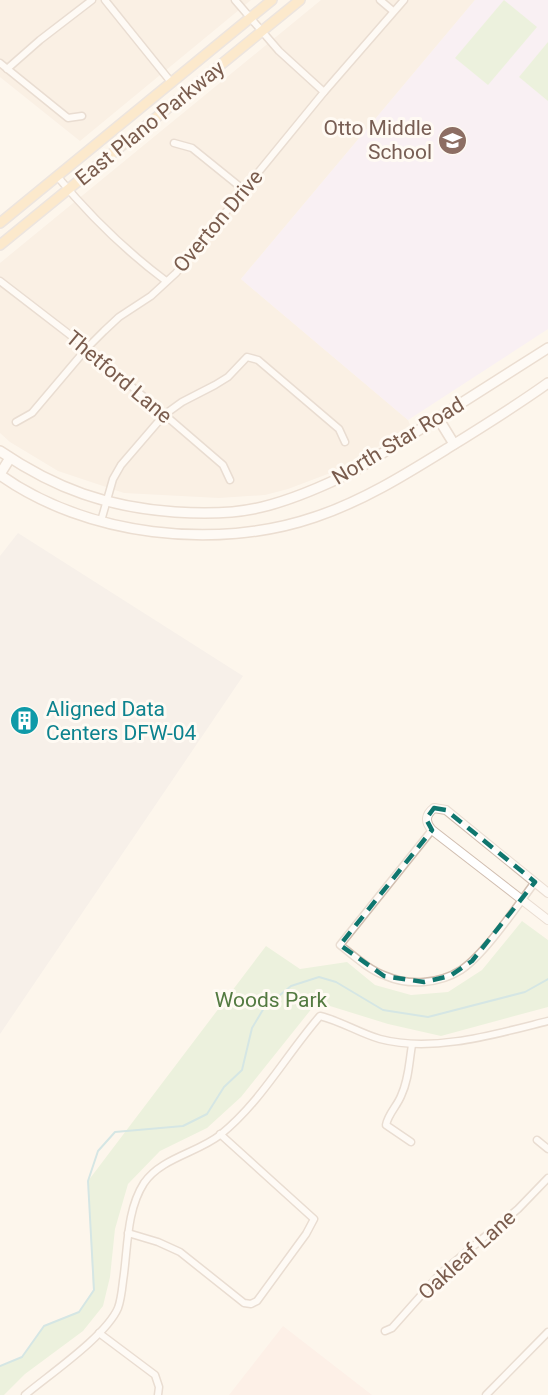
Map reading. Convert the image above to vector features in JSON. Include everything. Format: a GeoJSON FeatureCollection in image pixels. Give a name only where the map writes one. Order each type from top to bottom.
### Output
{"type":"FeatureCollection","features":[{"type":"Feature","properties":{"kind":"main road","name":"East Plano Parkway"},"geometry":{"type":"LineString","coordinates":[[0,223],[272,0]]}},
{"type":"Feature","properties":{"kind":"main road","name":"East Plano Parkway"},"geometry":{"type":"LineString","coordinates":[[0,245],[300,0]]}},
{"type":"Feature","properties":{"kind":"main road","name":"North Star Road"},"geometry":{"type":"LineString","coordinates":[[0,451],[52,482],[106,501],[140,509],[193,513],[226,512],[260,507],[322,487],[356,470],[548,348]]}},
{"type":"Feature","properties":{"kind":"main road","name":"North Star Road"},"geometry":{"type":"LineString","coordinates":[[0,475],[48,502],[122,527],[172,533],[222,534],[264,530],[314,518],[395,481],[519,404],[548,383]]}},
{"type":"Feature","properties":{"kind":"main road"},"geometry":{"type":"LineString","coordinates":[[438,418],[454,444]]}},
{"type":"Feature","properties":{"kind":"main road"},"geometry":{"type":"LineString","coordinates":[[0,475],[10,458]]}},
{"type":"Feature","properties":{"kind":"street"},"geometry":{"type":"LineString","coordinates":[[7,69],[92,0]]}},
{"type":"Feature","properties":{"kind":"street"},"geometry":{"type":"LineString","coordinates":[[105,0],[171,82]]}},
{"type":"Feature","properties":{"kind":"street"},"geometry":{"type":"LineString","coordinates":[[235,0],[279,51],[324,92]]}},
{"type":"Feature","properties":{"kind":"street"},"geometry":{"type":"LineString","coordinates":[[380,0],[393,11]]}},
{"type":"Feature","properties":{"kind":"street","name":"Overton Drive"},"geometry":{"type":"LineString","coordinates":[[16,422],[32,413],[87,348],[119,317],[151,296],[176,273],[324,92],[404,0]]}},
{"type":"Feature","properties":{"kind":"street"},"geometry":{"type":"LineString","coordinates":[[0,63],[68,118],[82,116]]}},
{"type":"Feature","properties":{"kind":"street"},"geometry":{"type":"LineString","coordinates":[[174,143],[192,148],[244,190]]}},
{"type":"Feature","properties":{"kind":"street"},"geometry":{"type":"LineString","coordinates":[[57,176],[117,239],[166,281]]}},
{"type":"Feature","properties":{"kind":"street","name":"Thetford Lane"},"geometry":{"type":"LineString","coordinates":[[1,280],[87,348],[223,465],[230,480]]}},
{"type":"Feature","properties":{"kind":"street"},"geometry":{"type":"LineString","coordinates":[[101,521],[113,479],[164,415],[182,402],[228,377],[247,357],[258,360],[339,429],[345,442]]}},
{"type":"Feature","properties":{"kind":"street"},"geometry":{"type":"LineString","coordinates":[[548,893],[446,810],[434,808],[429,812],[426,819],[427,825],[432,830],[548,920]]}},
{"type":"Feature","properties":{"kind":"street"},"geometry":{"type":"LineString","coordinates":[[432,830],[340,945],[384,976],[411,982],[438,980],[462,969],[472,961],[536,882]]}},
{"type":"Feature","properties":{"kind":"street"},"geometry":{"type":"LineString","coordinates":[[25,1395],[99,1333],[113,1317],[119,1306],[131,1215],[143,1184],[161,1166],[220,1134],[259,1095],[320,1016],[380,1039],[412,1045],[444,1044],[548,1021]]}},
{"type":"Feature","properties":{"kind":"street"},"geometry":{"type":"LineString","coordinates":[[411,1142],[386,1125],[387,1118],[401,1097],[407,1081],[412,1045]]}},
{"type":"Feature","properties":{"kind":"street"},"geometry":{"type":"LineString","coordinates":[[128,1233],[158,1242],[180,1252],[248,1305],[257,1301],[315,1219],[220,1134]]}},
{"type":"Feature","properties":{"kind":"street"},"geometry":{"type":"LineString","coordinates":[[537,1140],[548,1149]]}},
{"type":"Feature","properties":{"kind":"street","name":"Oakleaf Lane"},"geometry":{"type":"LineString","coordinates":[[385,1331],[392,1328],[440,1274],[518,1209],[548,1178]]}},
{"type":"Feature","properties":{"kind":"street"},"geometry":{"type":"LineString","coordinates":[[486,1395],[548,1332]]}},
{"type":"Feature","properties":{"kind":"street"},"geometry":{"type":"LineString","coordinates":[[99,1333],[155,1375],[159,1387],[158,1395]]}},
{"type":"Feature","properties":{"kind":"highlighted area"},"geometry":{"type":"Polygon","coordinates":[[[434,808],[446,810],[535,882],[472,961],[450,976],[424,982],[384,976],[340,945],[432,830],[426,819],[434,808]]]}},
{"type":"Feature","properties":{"kind":"shaded area"},"geometry":{"type":"Polygon","coordinates":[[[0,0],[251,0],[80,141],[0,77],[0,0]]]}},
{"type":"Feature","properties":{"kind":"shaded area"},"geometry":{"type":"Polygon","coordinates":[[[321,0],[475,0],[241,279],[408,420],[410,425],[381,445],[333,472],[265,495],[219,498],[124,493],[58,471],[10,442],[0,433],[0,263],[321,0]]]}},
{"type":"Feature","properties":{"kind":"shaded area","name":"Otto Middle School"},"geometry":{"type":"Polygon","coordinates":[[[475,0],[548,0],[548,329],[408,420],[241,279],[475,0]]]}},
{"type":"Feature","properties":{"kind":"shaded area"},"geometry":{"type":"Polygon","coordinates":[[[18,533],[243,676],[0,1034],[0,556],[18,533]]]}},
{"type":"Feature","properties":{"kind":"shaded area"},"geometry":{"type":"Polygon","coordinates":[[[283,1326],[372,1395],[229,1395],[283,1326]]]}},
{"type":"Feature","properties":{"kind":"green space"},"geometry":{"type":"Polygon","coordinates":[[[504,0],[537,27],[488,85],[455,58],[504,0]]]}},
{"type":"Feature","properties":{"kind":"green space"},"geometry":{"type":"Polygon","coordinates":[[[548,42],[548,101],[519,77],[548,42]]]}},
{"type":"Feature","properties":{"kind":"green space","name":"Woods Park"},"geometry":{"type":"Polygon","coordinates":[[[522,921],[548,940],[548,1007],[441,1036],[388,1024],[317,1002],[241,1097],[207,1128],[160,1151],[128,1184],[115,1229],[110,1277],[103,1306],[83,1331],[25,1374],[4,1395],[0,1395],[0,1366],[22,1357],[44,1326],[79,1312],[93,1290],[88,1181],[266,946],[300,969],[347,962],[375,985],[411,995],[448,992],[482,970],[522,921]]]}},
{"type":"Feature","properties":{"kind":"waterway"},"geometry":{"type":"LineString","coordinates":[[0,1366],[22,1357],[44,1326],[79,1312],[94,1290],[88,1181],[98,1151],[115,1132],[183,1126],[207,1114],[224,1087],[242,1070],[252,1028],[264,1008],[291,986],[319,977],[336,982],[383,1010],[428,1017],[525,992],[548,979]]}},
{"type":"Feature","properties":{"kind":"place","name":"Otto Middle School"},"geometry":{"type":"Point","coordinates":[453,140]}},
{"type":"Feature","properties":{"kind":"place","name":"Aligned Data Centers DFW-04"},"geometry":{"type":"Point","coordinates":[25,721]}}]}
